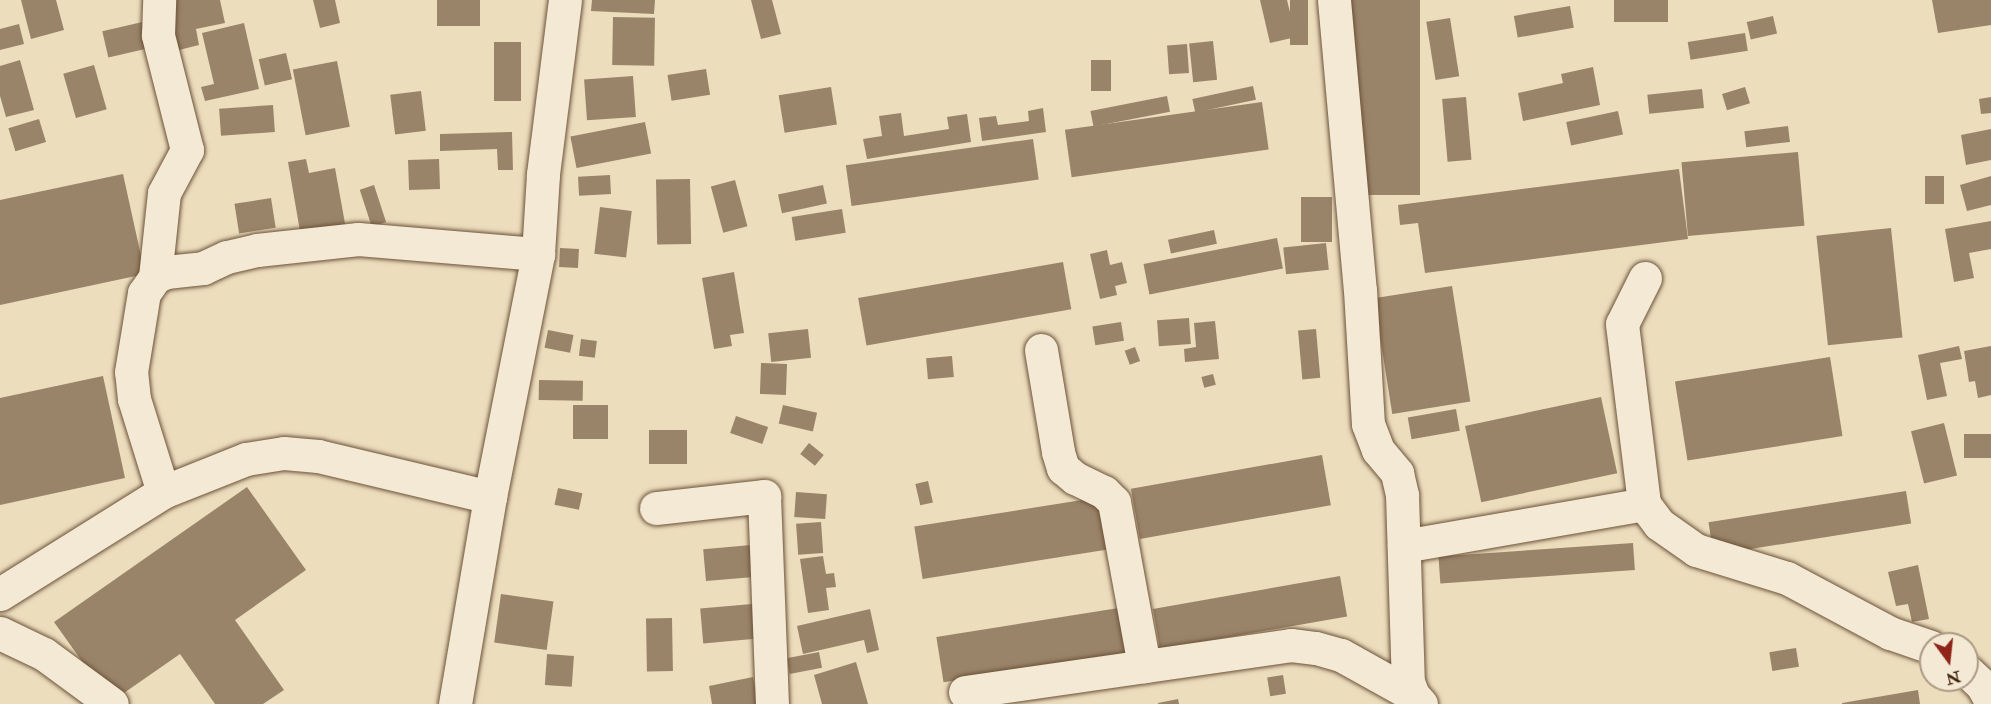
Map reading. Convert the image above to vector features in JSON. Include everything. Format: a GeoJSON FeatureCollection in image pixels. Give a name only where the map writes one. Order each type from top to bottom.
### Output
{"type":"FeatureCollection","features":[{"type":"Feature","properties":{"kind":"street"},"geometry":{"type":"LineString","coordinates":[[159,0],[158,35],[187,150],[164,193],[155,277],[144,293],[131,372],[134,399],[163,492]]}},
{"type":"Feature","properties":{"kind":"street"},"geometry":{"type":"LineString","coordinates":[[455,704],[490,497],[538,254],[543,174],[565,0]]}},
{"type":"Feature","properties":{"kind":"street"},"geometry":{"type":"LineString","coordinates":[[1334,0],[1360,290],[1368,424],[1378,450],[1397,473],[1402,495],[1408,682],[1417,700]]}},
{"type":"Feature","properties":{"kind":"street"},"geometry":{"type":"LineString","coordinates":[[155,277],[166,272],[203,268],[227,257],[257,250],[358,239],[538,254]]}},
{"type":"Feature","properties":{"kind":"street"},"geometry":{"type":"LineString","coordinates":[[1645,278],[1622,324],[1644,504],[1659,524],[1696,550],[1787,578],[1890,633],[1919,643]]}},
{"type":"Feature","properties":{"kind":"street"},"geometry":{"type":"LineString","coordinates":[[1041,350],[1058,452],[1063,468],[1075,478],[1104,492],[1114,502],[1144,666]]}},
{"type":"Feature","properties":{"kind":"street"},"geometry":{"type":"LineString","coordinates":[[0,594],[163,492],[246,459],[284,453],[318,456],[490,497]]}},
{"type":"Feature","properties":{"kind":"street"},"geometry":{"type":"LineString","coordinates":[[656,508],[764,496],[772,704]]}},
{"type":"Feature","properties":{"kind":"street"},"geometry":{"type":"LineString","coordinates":[[1404,546],[1644,504]]}},
{"type":"Feature","properties":{"kind":"street"},"geometry":{"type":"LineString","coordinates":[[0,633],[44,654],[112,704]]}},
{"type":"Feature","properties":{"kind":"street"},"geometry":{"type":"LineString","coordinates":[[965,692],[1291,645],[1316,648],[1341,656],[1417,700]]}},
{"type":"Feature","properties":{"kind":"street"},"geometry":{"type":"LineString","coordinates":[[1979,682],[1991,701]]}},
{"type":"Feature","properties":{"kind":"building"},"geometry":{"type":"Polygon","coordinates":[[[21,0],[56,0],[64,30],[31,39],[21,0]]]}},
{"type":"Feature","properties":{"kind":"building"},"geometry":{"type":"Polygon","coordinates":[[[165,0],[220,0],[225,23],[196,29],[199,45],[175,51],[165,0]]]}},
{"type":"Feature","properties":{"kind":"building"},"geometry":{"type":"Polygon","coordinates":[[[313,0],[335,0],[340,23],[320,28],[313,0]]]}},
{"type":"Feature","properties":{"kind":"building"},"geometry":{"type":"Polygon","coordinates":[[[437,0],[480,0],[480,26],[437,26],[437,0]]]}},
{"type":"Feature","properties":{"kind":"building"},"geometry":{"type":"Polygon","coordinates":[[[592,0],[655,0],[654,14],[591,11],[592,0]]]}},
{"type":"Feature","properties":{"kind":"building"},"geometry":{"type":"Polygon","coordinates":[[[751,0],[772,0],[781,34],[761,39],[751,0]]]}},
{"type":"Feature","properties":{"kind":"building"},"geometry":{"type":"Polygon","coordinates":[[[1260,0],[1287,0],[1296,37],[1270,43],[1260,0]]]}},
{"type":"Feature","properties":{"kind":"building"},"geometry":{"type":"Polygon","coordinates":[[[1290,0],[1308,0],[1308,45],[1290,45],[1290,0]]]}},
{"type":"Feature","properties":{"kind":"building"},"geometry":{"type":"Polygon","coordinates":[[[1340,0],[1420,0],[1420,195],[1340,195],[1340,0]]]}},
{"type":"Feature","properties":{"kind":"building"},"geometry":{"type":"Polygon","coordinates":[[[1614,0],[1668,0],[1668,22],[1614,22],[1614,0]]]}},
{"type":"Feature","properties":{"kind":"building"},"geometry":{"type":"Polygon","coordinates":[[[1932,0],[1991,0],[1991,25],[1938,33],[1932,0]]]}},
{"type":"Feature","properties":{"kind":"building"},"geometry":{"type":"Polygon","coordinates":[[[1570,6],[1574,28],[1518,38],[1514,16],[1570,6]]]}},
{"type":"Feature","properties":{"kind":"building"},"geometry":{"type":"Polygon","coordinates":[[[1773,16],[1777,34],[1751,40],[1747,22],[1773,16]]]}},
{"type":"Feature","properties":{"kind":"building"},"geometry":{"type":"Polygon","coordinates":[[[613,17],[655,18],[654,66],[612,65],[613,17]]]}},
{"type":"Feature","properties":{"kind":"building"},"geometry":{"type":"Polygon","coordinates":[[[1450,18],[1459,76],[1436,80],[1426,22],[1450,18]]]}},
{"type":"Feature","properties":{"kind":"building"},"geometry":{"type":"Polygon","coordinates":[[[151,20],[157,46],[108,58],[102,31],[151,20]]]}},
{"type":"Feature","properties":{"kind":"building"},"geometry":{"type":"Polygon","coordinates":[[[244,23],[259,89],[205,101],[201,87],[214,84],[202,33],[244,23]]]}},
{"type":"Feature","properties":{"kind":"building"},"geometry":{"type":"Polygon","coordinates":[[[19,24],[24,44],[0,50],[0,29],[19,24]]]}},
{"type":"Feature","properties":{"kind":"building"},"geometry":{"type":"Polygon","coordinates":[[[1745,33],[1748,51],[1691,60],[1688,42],[1745,33]]]}},
{"type":"Feature","properties":{"kind":"building"},"geometry":{"type":"Polygon","coordinates":[[[1213,41],[1217,80],[1193,82],[1189,44],[1213,41]]]}},
{"type":"Feature","properties":{"kind":"building"},"geometry":{"type":"Polygon","coordinates":[[[494,42],[521,42],[521,101],[494,101],[494,42]]]}},
{"type":"Feature","properties":{"kind":"building"},"geometry":{"type":"Polygon","coordinates":[[[1187,44],[1189,73],[1169,74],[1167,45],[1187,44]]]}},
{"type":"Feature","properties":{"kind":"building"},"geometry":{"type":"Polygon","coordinates":[[[286,53],[292,79],[265,86],[259,59],[286,53]]]}},
{"type":"Feature","properties":{"kind":"building"},"geometry":{"type":"Polygon","coordinates":[[[20,60],[34,110],[6,117],[0,96],[0,66],[20,60]]]}},
{"type":"Feature","properties":{"kind":"building"},"geometry":{"type":"Polygon","coordinates":[[[1091,60],[1111,60],[1111,91],[1091,91],[1091,60]]]}},
{"type":"Feature","properties":{"kind":"building"},"geometry":{"type":"Polygon","coordinates":[[[337,61],[350,127],[306,135],[293,70],[337,61]]]}},
{"type":"Feature","properties":{"kind":"building"},"geometry":{"type":"Polygon","coordinates":[[[94,65],[107,109],[76,118],[63,74],[94,65]]]}},
{"type":"Feature","properties":{"kind":"building"},"geometry":{"type":"Polygon","coordinates":[[[1593,67],[1600,105],[1523,121],[1518,93],[1563,83],[1561,74],[1593,67]]]}},
{"type":"Feature","properties":{"kind":"building"},"geometry":{"type":"Polygon","coordinates":[[[706,69],[710,95],[672,101],[667,75],[706,69]]]}},
{"type":"Feature","properties":{"kind":"building"},"geometry":{"type":"Polygon","coordinates":[[[633,76],[636,117],[587,120],[584,79],[633,76]]]}},
{"type":"Feature","properties":{"kind":"building"},"geometry":{"type":"Polygon","coordinates":[[[1253,86],[1256,100],[1195,113],[1192,99],[1253,86]]]}},
{"type":"Feature","properties":{"kind":"building"},"geometry":{"type":"Polygon","coordinates":[[[831,87],[837,125],[785,133],[779,95],[831,87]]]}},
{"type":"Feature","properties":{"kind":"building"},"geometry":{"type":"Polygon","coordinates":[[[1745,87],[1750,103],[1727,110],[1722,94],[1745,87]]]}},
{"type":"Feature","properties":{"kind":"building"},"geometry":{"type":"Polygon","coordinates":[[[1702,89],[1704,108],[1649,114],[1647,95],[1702,89]]]}},
{"type":"Feature","properties":{"kind":"building"},"geometry":{"type":"Polygon","coordinates":[[[421,91],[426,131],[395,134],[390,95],[421,91]]]}},
{"type":"Feature","properties":{"kind":"building"},"geometry":{"type":"Polygon","coordinates":[[[1167,96],[1170,112],[1093,127],[1090,111],[1167,96]]]}},
{"type":"Feature","properties":{"kind":"building"},"geometry":{"type":"Polygon","coordinates":[[[1466,97],[1471,160],[1448,162],[1442,99],[1466,97]]]}},
{"type":"Feature","properties":{"kind":"building"},"geometry":{"type":"Polygon","coordinates":[[[1991,97],[1991,113],[1981,114],[1979,99],[1991,97]]]}},
{"type":"Feature","properties":{"kind":"building"},"geometry":{"type":"Polygon","coordinates":[[[1262,102],[1269,150],[1072,177],[1065,130],[1262,102]]]}},
{"type":"Feature","properties":{"kind":"building"},"geometry":{"type":"Polygon","coordinates":[[[273,105],[275,132],[221,136],[219,109],[273,105]]]}},
{"type":"Feature","properties":{"kind":"building"},"geometry":{"type":"Polygon","coordinates":[[[1043,108],[1046,132],[982,141],[979,118],[996,116],[998,125],[1029,121],[1028,111],[1043,108]]]}},
{"type":"Feature","properties":{"kind":"building"},"geometry":{"type":"Polygon","coordinates":[[[1618,111],[1623,134],[1571,145],[1566,122],[1618,111]]]}},
{"type":"Feature","properties":{"kind":"building"},"geometry":{"type":"Polygon","coordinates":[[[901,113],[904,136],[949,129],[947,117],[967,114],[971,142],[867,159],[863,139],[882,136],[879,116],[901,113]]]}},
{"type":"Feature","properties":{"kind":"building"},"geometry":{"type":"Polygon","coordinates":[[[39,119],[46,142],[15,151],[8,128],[39,119]]]}},
{"type":"Feature","properties":{"kind":"building"},"geometry":{"type":"Polygon","coordinates":[[[645,122],[651,153],[577,168],[570,137],[645,122]]]}},
{"type":"Feature","properties":{"kind":"building"},"geometry":{"type":"Polygon","coordinates":[[[1788,126],[1790,142],[1746,147],[1744,131],[1788,126]]]}},
{"type":"Feature","properties":{"kind":"building"},"geometry":{"type":"Polygon","coordinates":[[[1991,129],[1991,160],[1966,165],[1961,135],[1991,129]]]}},
{"type":"Feature","properties":{"kind":"building"},"geometry":{"type":"Polygon","coordinates":[[[512,132],[513,170],[498,170],[497,149],[440,151],[440,134],[512,132]]]}},
{"type":"Feature","properties":{"kind":"building"},"geometry":{"type":"Polygon","coordinates":[[[1033,139],[1039,180],[852,206],[846,165],[1033,139]]]}},
{"type":"Feature","properties":{"kind":"building"},"geometry":{"type":"Polygon","coordinates":[[[1798,152],[1804,226],[1688,236],[1681,162],[1798,152]]]}},
{"type":"Feature","properties":{"kind":"building"},"geometry":{"type":"Polygon","coordinates":[[[306,159],[309,173],[335,168],[346,229],[301,237],[288,162],[306,159]]]}},
{"type":"Feature","properties":{"kind":"building"},"geometry":{"type":"Polygon","coordinates":[[[439,159],[440,189],[409,190],[408,160],[439,159]]]}},
{"type":"Feature","properties":{"kind":"building"},"geometry":{"type":"Polygon","coordinates":[[[1679,169],[1688,239],[1425,273],[1418,223],[1400,225],[1398,205],[1679,169]]]}},
{"type":"Feature","properties":{"kind":"building"},"geometry":{"type":"Polygon","coordinates":[[[123,174],[145,274],[0,305],[0,200],[123,174]]]}},
{"type":"Feature","properties":{"kind":"building"},"geometry":{"type":"Polygon","coordinates":[[[610,175],[611,194],[579,196],[578,177],[610,175]]]}},
{"type":"Feature","properties":{"kind":"building"},"geometry":{"type":"Polygon","coordinates":[[[1925,176],[1944,176],[1944,204],[1925,204],[1925,176]]]}},
{"type":"Feature","properties":{"kind":"building"},"geometry":{"type":"Polygon","coordinates":[[[1991,176],[1991,205],[1967,211],[1960,185],[1991,176]]]}},
{"type":"Feature","properties":{"kind":"building"},"geometry":{"type":"Polygon","coordinates":[[[690,179],[691,244],[657,245],[656,180],[690,179]]]}},
{"type":"Feature","properties":{"kind":"building"},"geometry":{"type":"Polygon","coordinates":[[[735,180],[747,226],[723,233],[711,186],[735,180]]]}},
{"type":"Feature","properties":{"kind":"building"},"geometry":{"type":"Polygon","coordinates":[[[374,185],[386,222],[372,227],[360,190],[374,185]]]}},
{"type":"Feature","properties":{"kind":"building"},"geometry":{"type":"Polygon","coordinates":[[[823,185],[827,204],[782,213],[778,195],[823,185]]]}},
{"type":"Feature","properties":{"kind":"building"},"geometry":{"type":"Polygon","coordinates":[[[1301,197],[1332,197],[1332,242],[1301,242],[1301,197]]]}},
{"type":"Feature","properties":{"kind":"building"},"geometry":{"type":"Polygon","coordinates":[[[271,198],[276,228],[239,233],[234,204],[271,198]]]}},
{"type":"Feature","properties":{"kind":"building"},"geometry":{"type":"Polygon","coordinates":[[[600,207],[632,211],[626,258],[594,254],[600,207]]]}},
{"type":"Feature","properties":{"kind":"building"},"geometry":{"type":"Polygon","coordinates":[[[842,209],[846,233],[795,241],[792,217],[842,209]]]}},
{"type":"Feature","properties":{"kind":"building"},"geometry":{"type":"Polygon","coordinates":[[[1991,221],[1991,249],[1969,253],[1974,278],[1954,282],[1945,229],[1991,221]]]}},
{"type":"Feature","properties":{"kind":"building"},"geometry":{"type":"Polygon","coordinates":[[[1891,228],[1902,337],[1828,345],[1816,236],[1891,228]]]}},
{"type":"Feature","properties":{"kind":"building"},"geometry":{"type":"Polygon","coordinates":[[[1214,230],[1217,244],[1171,253],[1168,240],[1214,230]]]}},
{"type":"Feature","properties":{"kind":"building"},"geometry":{"type":"Polygon","coordinates":[[[1277,238],[1283,268],[1149,294],[1143,264],[1277,238]]]}},
{"type":"Feature","properties":{"kind":"building"},"geometry":{"type":"Polygon","coordinates":[[[1326,243],[1329,270],[1286,274],[1283,247],[1326,243]]]}},
{"type":"Feature","properties":{"kind":"building"},"geometry":{"type":"Polygon","coordinates":[[[560,248],[579,249],[578,268],[559,267],[560,248]]]}},
{"type":"Feature","properties":{"kind":"building"},"geometry":{"type":"Polygon","coordinates":[[[1107,250],[1110,265],[1122,262],[1127,283],[1115,286],[1117,295],[1100,299],[1090,254],[1107,250]]]}},
{"type":"Feature","properties":{"kind":"building"},"geometry":{"type":"Polygon","coordinates":[[[1063,262],[1071,309],[866,345],[858,298],[1063,262]]]}},
{"type":"Feature","properties":{"kind":"building"},"geometry":{"type":"Polygon","coordinates":[[[734,272],[744,333],[730,335],[732,346],[714,349],[702,278],[734,272]]]}},
{"type":"Feature","properties":{"kind":"building"},"geometry":{"type":"Polygon","coordinates":[[[1452,286],[1470,402],[1392,414],[1374,298],[1452,286]]]}},
{"type":"Feature","properties":{"kind":"building"},"geometry":{"type":"Polygon","coordinates":[[[1189,318],[1191,344],[1159,346],[1157,320],[1189,318]]]}},
{"type":"Feature","properties":{"kind":"building"},"geometry":{"type":"Polygon","coordinates":[[[1215,321],[1219,359],[1185,362],[1184,349],[1196,347],[1194,323],[1215,321]]]}},
{"type":"Feature","properties":{"kind":"building"},"geometry":{"type":"Polygon","coordinates":[[[1121,322],[1124,341],[1095,345],[1092,327],[1121,322]]]}},
{"type":"Feature","properties":{"kind":"building"},"geometry":{"type":"Polygon","coordinates":[[[808,329],[811,358],[771,362],[768,333],[808,329]]]}},
{"type":"Feature","properties":{"kind":"building"},"geometry":{"type":"Polygon","coordinates":[[[1316,329],[1320,378],[1302,379],[1298,331],[1316,329]]]}},
{"type":"Feature","properties":{"kind":"building"},"geometry":{"type":"Polygon","coordinates":[[[548,330],[574,335],[570,353],[545,348],[548,330]]]}},
{"type":"Feature","properties":{"kind":"building"},"geometry":{"type":"Polygon","coordinates":[[[581,339],[597,341],[595,358],[579,356],[581,339]]]}},
{"type":"Feature","properties":{"kind":"building"},"geometry":{"type":"Polygon","coordinates":[[[1959,346],[1962,359],[1940,363],[1947,396],[1927,400],[1918,355],[1959,346]]]}},
{"type":"Feature","properties":{"kind":"building"},"geometry":{"type":"Polygon","coordinates":[[[1991,346],[1991,395],[1978,398],[1975,381],[1969,382],[1964,351],[1991,346]]]}},
{"type":"Feature","properties":{"kind":"building"},"geometry":{"type":"Polygon","coordinates":[[[1135,347],[1140,361],[1130,365],[1125,351],[1135,347]]]}},
{"type":"Feature","properties":{"kind":"building"},"geometry":{"type":"Polygon","coordinates":[[[952,356],[954,377],[928,379],[926,358],[952,356]]]}},
{"type":"Feature","properties":{"kind":"building"},"geometry":{"type":"Polygon","coordinates":[[[1830,357],[1843,436],[1687,461],[1675,382],[1830,357]]]}},
{"type":"Feature","properties":{"kind":"building"},"geometry":{"type":"Polygon","coordinates":[[[761,363],[787,364],[786,395],[760,394],[761,363]]]}},
{"type":"Feature","properties":{"kind":"building"},"geometry":{"type":"Polygon","coordinates":[[[1213,374],[1216,385],[1204,388],[1201,377],[1213,374]]]}},
{"type":"Feature","properties":{"kind":"building"},"geometry":{"type":"Polygon","coordinates":[[[103,376],[125,478],[0,505],[0,398],[103,376]]]}},
{"type":"Feature","properties":{"kind":"building"},"geometry":{"type":"Polygon","coordinates":[[[539,380],[583,381],[583,401],[539,400],[539,380]]]}},
{"type":"Feature","properties":{"kind":"building"},"geometry":{"type":"Polygon","coordinates":[[[1601,397],[1617,473],[1481,502],[1465,426],[1601,397]]]}},
{"type":"Feature","properties":{"kind":"building"},"geometry":{"type":"Polygon","coordinates":[[[573,405],[608,405],[608,439],[573,439],[573,405]]]}},
{"type":"Feature","properties":{"kind":"building"},"geometry":{"type":"Polygon","coordinates":[[[783,405],[817,413],[813,431],[779,424],[783,405]]]}},
{"type":"Feature","properties":{"kind":"building"},"geometry":{"type":"Polygon","coordinates":[[[1456,409],[1460,431],[1412,439],[1408,418],[1456,409]]]}},
{"type":"Feature","properties":{"kind":"building"},"geometry":{"type":"Polygon","coordinates":[[[736,416],[768,427],[762,444],[730,433],[736,416]]]}},
{"type":"Feature","properties":{"kind":"building"},"geometry":{"type":"Polygon","coordinates":[[[1944,423],[1957,475],[1924,484],[1911,431],[1944,423]]]}},
{"type":"Feature","properties":{"kind":"building"},"geometry":{"type":"Polygon","coordinates":[[[649,430],[687,430],[687,464],[649,464],[649,430]]]}},
{"type":"Feature","properties":{"kind":"building"},"geometry":{"type":"Polygon","coordinates":[[[1964,434],[1991,434],[1991,458],[1964,458],[1964,434]]]}},
{"type":"Feature","properties":{"kind":"building"},"geometry":{"type":"Polygon","coordinates":[[[809,443],[824,455],[815,466],[800,454],[809,443]]]}},
{"type":"Feature","properties":{"kind":"building"},"geometry":{"type":"Polygon","coordinates":[[[1322,455],[1331,505],[1140,539],[1131,489],[1322,455]]]}},
{"type":"Feature","properties":{"kind":"building"},"geometry":{"type":"Polygon","coordinates":[[[928,481],[933,502],[920,505],[915,484],[928,481]]]}},
{"type":"Feature","properties":{"kind":"building"},"geometry":{"type":"Polygon","coordinates":[[[247,487],[306,570],[235,620],[284,690],[263,704],[215,704],[180,654],[111,702],[54,622],[247,487]]]}},
{"type":"Feature","properties":{"kind":"building"},"geometry":{"type":"Polygon","coordinates":[[[558,488],[582,493],[579,510],[554,505],[558,488]]]}},
{"type":"Feature","properties":{"kind":"building"},"geometry":{"type":"Polygon","coordinates":[[[1906,491],[1911,524],[1714,555],[1708,522],[1906,491]]]}},
{"type":"Feature","properties":{"kind":"building"},"geometry":{"type":"Polygon","coordinates":[[[796,492],[827,494],[825,519],[794,517],[796,492]]]}},
{"type":"Feature","properties":{"kind":"building"},"geometry":{"type":"Polygon","coordinates":[[[1101,497],[1109,549],[923,579],[914,527],[1101,497]]]}},
{"type":"Feature","properties":{"kind":"building"},"geometry":{"type":"Polygon","coordinates":[[[821,522],[823,553],[798,555],[796,524],[821,522]]]}},
{"type":"Feature","properties":{"kind":"building"},"geometry":{"type":"Polygon","coordinates":[[[1633,543],[1635,570],[1440,584],[1438,557],[1633,543]]]}},
{"type":"Feature","properties":{"kind":"building"},"geometry":{"type":"Polygon","coordinates":[[[751,545],[754,577],[706,581],[703,549],[751,545]]]}},
{"type":"Feature","properties":{"kind":"building"},"geometry":{"type":"Polygon","coordinates":[[[823,556],[826,574],[834,573],[836,587],[826,588],[829,610],[808,613],[800,559],[823,556]]]}},
{"type":"Feature","properties":{"kind":"building"},"geometry":{"type":"Polygon","coordinates":[[[1918,565],[1929,619],[1912,622],[1908,604],[1896,606],[1888,572],[1918,565]]]}},
{"type":"Feature","properties":{"kind":"building"},"geometry":{"type":"Polygon","coordinates":[[[1340,576],[1347,616],[1160,649],[1153,609],[1340,576]]]}},
{"type":"Feature","properties":{"kind":"building"},"geometry":{"type":"Polygon","coordinates":[[[501,594],[553,601],[547,650],[494,643],[501,594]]]}},
{"type":"Feature","properties":{"kind":"building"},"geometry":{"type":"Polygon","coordinates":[[[752,604],[755,639],[703,643],[700,609],[752,604]]]}},
{"type":"Feature","properties":{"kind":"building"},"geometry":{"type":"Polygon","coordinates":[[[1125,607],[1132,652],[944,682],[936,637],[1125,607]]]}},
{"type":"Feature","properties":{"kind":"building"},"geometry":{"type":"Polygon","coordinates":[[[870,609],[879,650],[867,653],[864,640],[803,654],[797,626],[870,609]]]}},
{"type":"Feature","properties":{"kind":"building"},"geometry":{"type":"Polygon","coordinates":[[[646,618],[672,618],[673,671],[647,671],[646,618]]]}},
{"type":"Feature","properties":{"kind":"building"},"geometry":{"type":"Polygon","coordinates":[[[1796,648],[1799,667],[1772,671],[1769,652],[1796,648]]]}},
{"type":"Feature","properties":{"kind":"building"},"geometry":{"type":"Polygon","coordinates":[[[819,652],[822,668],[790,674],[787,658],[819,652]]]}},
{"type":"Feature","properties":{"kind":"building"},"geometry":{"type":"Polygon","coordinates":[[[547,654],[574,656],[572,687],[545,685],[547,654]]]}},
{"type":"Feature","properties":{"kind":"building"},"geometry":{"type":"Polygon","coordinates":[[[856,662],[868,704],[822,704],[814,675],[856,662]]]}},
{"type":"Feature","properties":{"kind":"building"},"geometry":{"type":"Polygon","coordinates":[[[1283,675],[1286,694],[1270,696],[1267,678],[1283,675]]]}},
{"type":"Feature","properties":{"kind":"building"},"geometry":{"type":"Polygon","coordinates":[[[753,677],[758,704],[712,704],[709,686],[753,677]]]}},
{"type":"Feature","properties":{"kind":"building"},"geometry":{"type":"Polygon","coordinates":[[[1918,690],[1920,704],[1842,704],[1842,703],[1918,690]]]}},
{"type":"Feature","properties":{"kind":"building"},"geometry":{"type":"Polygon","coordinates":[[[1178,699],[1179,704],[1158,704],[1158,703],[1178,699]]]}}]}
